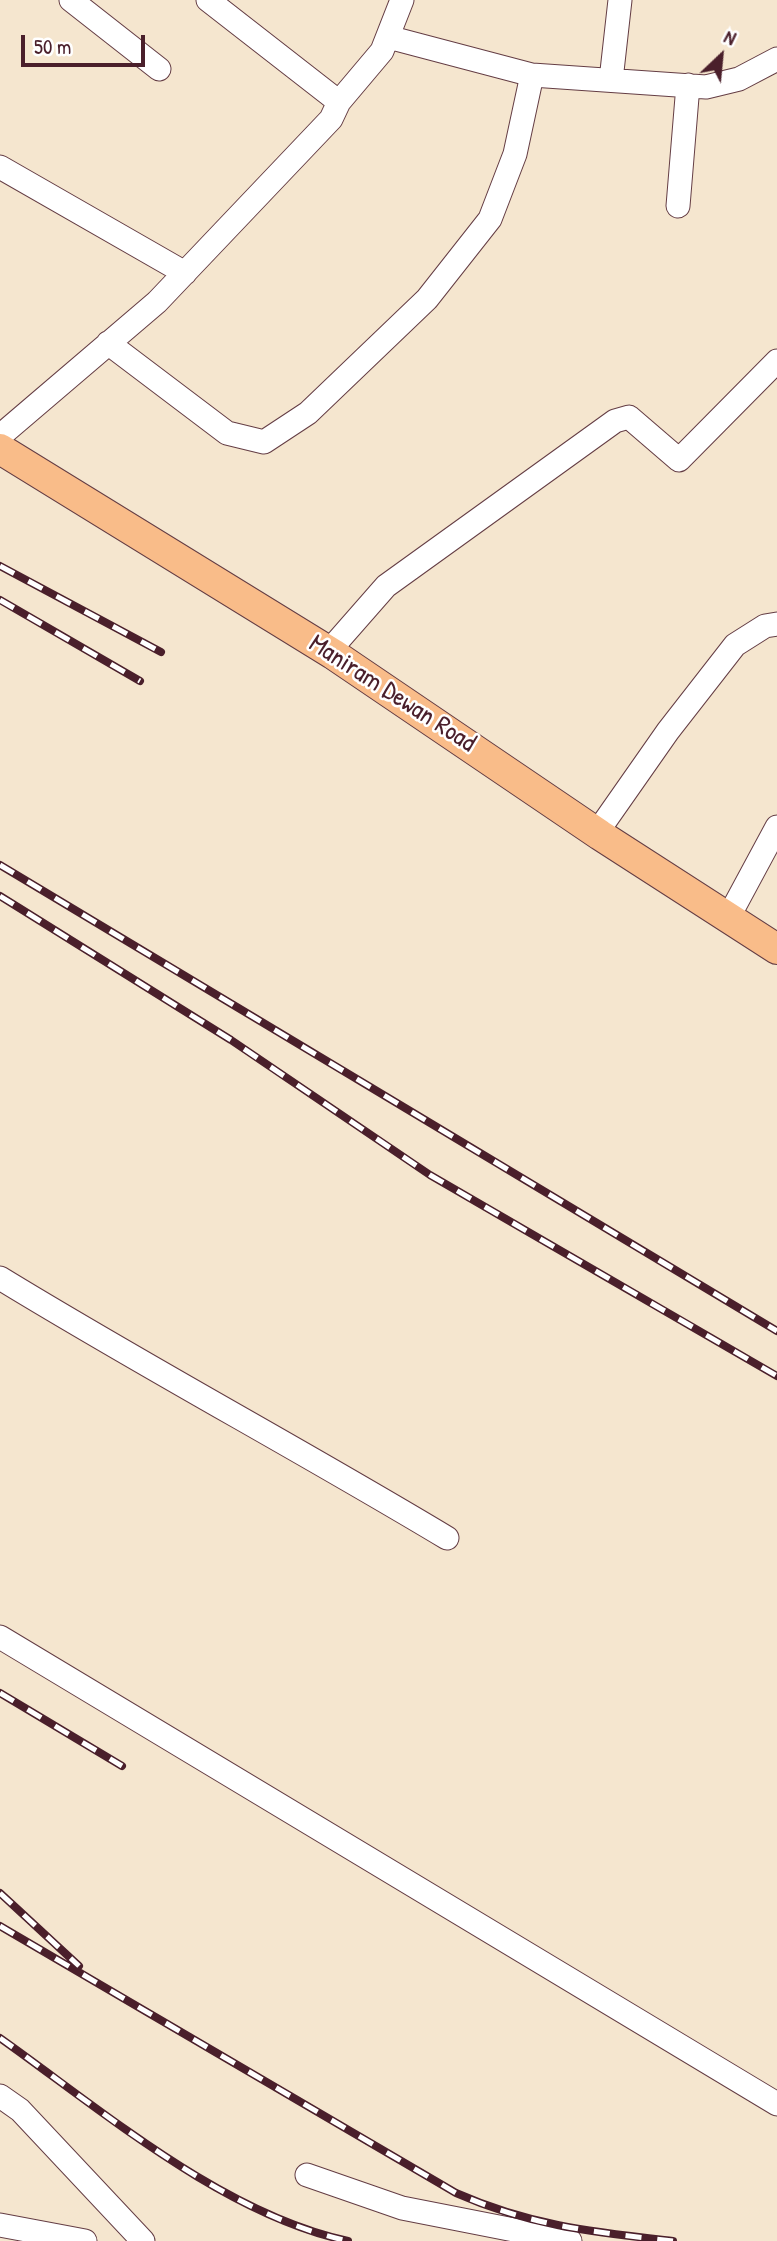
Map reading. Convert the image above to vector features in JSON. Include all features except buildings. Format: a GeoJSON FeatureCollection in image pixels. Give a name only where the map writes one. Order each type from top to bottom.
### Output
{"type":"FeatureCollection","features":[{"type":"Feature","properties":{"kind":"main road","name":"Maniram Dewan Road"},"geometry":{"type":"LineString","coordinates":[[0,437],[334,645],[439,716],[606,821],[731,911],[777,949]]}},
{"type":"Feature","properties":{"kind":"main road","name":"Maniram Dewan Road"},"geometry":{"type":"LineString","coordinates":[[439,716],[600,835],[731,911],[777,932]]}},
{"type":"Feature","properties":{"kind":"street"},"geometry":{"type":"LineString","coordinates":[[71,0],[159,69]]}},
{"type":"Feature","properties":{"kind":"street"},"geometry":{"type":"LineString","coordinates":[[208,0],[339,102]]}},
{"type":"Feature","properties":{"kind":"street"},"geometry":{"type":"LineString","coordinates":[[0,437],[157,302],[331,119],[339,102],[382,51],[402,0]]}},
{"type":"Feature","properties":{"kind":"street"},"geometry":{"type":"LineString","coordinates":[[611,80],[620,0]]}},
{"type":"Feature","properties":{"kind":"street"},"geometry":{"type":"LineString","coordinates":[[388,37],[532,75],[706,87],[739,79],[777,59]]}},
{"type":"Feature","properties":{"kind":"street"},"geometry":{"type":"LineString","coordinates":[[108,343],[227,433],[264,442],[308,413],[427,299],[490,219],[515,154],[532,75]]}},
{"type":"Feature","properties":{"kind":"street"},"geometry":{"type":"LineString","coordinates":[[678,206],[688,85]]}},
{"type":"Feature","properties":{"kind":"street"},"geometry":{"type":"LineString","coordinates":[[0,167],[185,273]]}},
{"type":"Feature","properties":{"kind":"street"},"geometry":{"type":"LineString","coordinates":[[334,645],[386,586],[615,421],[629,417],[679,460],[777,361]]}},
{"type":"Feature","properties":{"kind":"street"},"geometry":{"type":"LineString","coordinates":[[606,821],[668,731],[735,645],[765,626],[777,624]]}},
{"type":"Feature","properties":{"kind":"street"},"geometry":{"type":"LineString","coordinates":[[731,911],[777,827]]}},
{"type":"Feature","properties":{"kind":"street"},"geometry":{"type":"LineString","coordinates":[[0,1278],[156,1373],[324,1464],[447,1538]]}},
{"type":"Feature","properties":{"kind":"street"},"geometry":{"type":"LineString","coordinates":[[0,1637],[777,2104]]}},
{"type":"Feature","properties":{"kind":"street"},"geometry":{"type":"LineString","coordinates":[[0,2096],[20,2110],[144,2241]]}},
{"type":"Feature","properties":{"kind":"street"},"geometry":{"type":"LineString","coordinates":[[307,2175],[402,2208],[570,2241]]}},
{"type":"Feature","properties":{"kind":"street"},"geometry":{"type":"LineString","coordinates":[[0,2225],[85,2241]]}},
{"type":"Feature","properties":{"kind":"railway"},"geometry":{"type":"LineString","coordinates":[[0,566],[161,652]]}},
{"type":"Feature","properties":{"kind":"railway"},"geometry":{"type":"LineString","coordinates":[[0,600],[140,681]]}},
{"type":"Feature","properties":{"kind":"railway"},"geometry":{"type":"LineString","coordinates":[[0,865],[777,1331]]}},
{"type":"Feature","properties":{"kind":"railway"},"geometry":{"type":"LineString","coordinates":[[0,896],[231,1040],[430,1175],[777,1376]]}},
{"type":"Feature","properties":{"kind":"railway"},"geometry":{"type":"LineString","coordinates":[[0,1693],[122,1766]]}},
{"type":"Feature","properties":{"kind":"railway"},"geometry":{"type":"LineString","coordinates":[[0,1893],[79,1966]]}},
{"type":"Feature","properties":{"kind":"railway"},"geometry":{"type":"LineString","coordinates":[[0,1926],[456,2193],[510,2213],[563,2226],[673,2241]]}},
{"type":"Feature","properties":{"kind":"railway"},"geometry":{"type":"LineString","coordinates":[[0,2038],[122,2127],[210,2184],[301,2228],[348,2241]]}}]}
